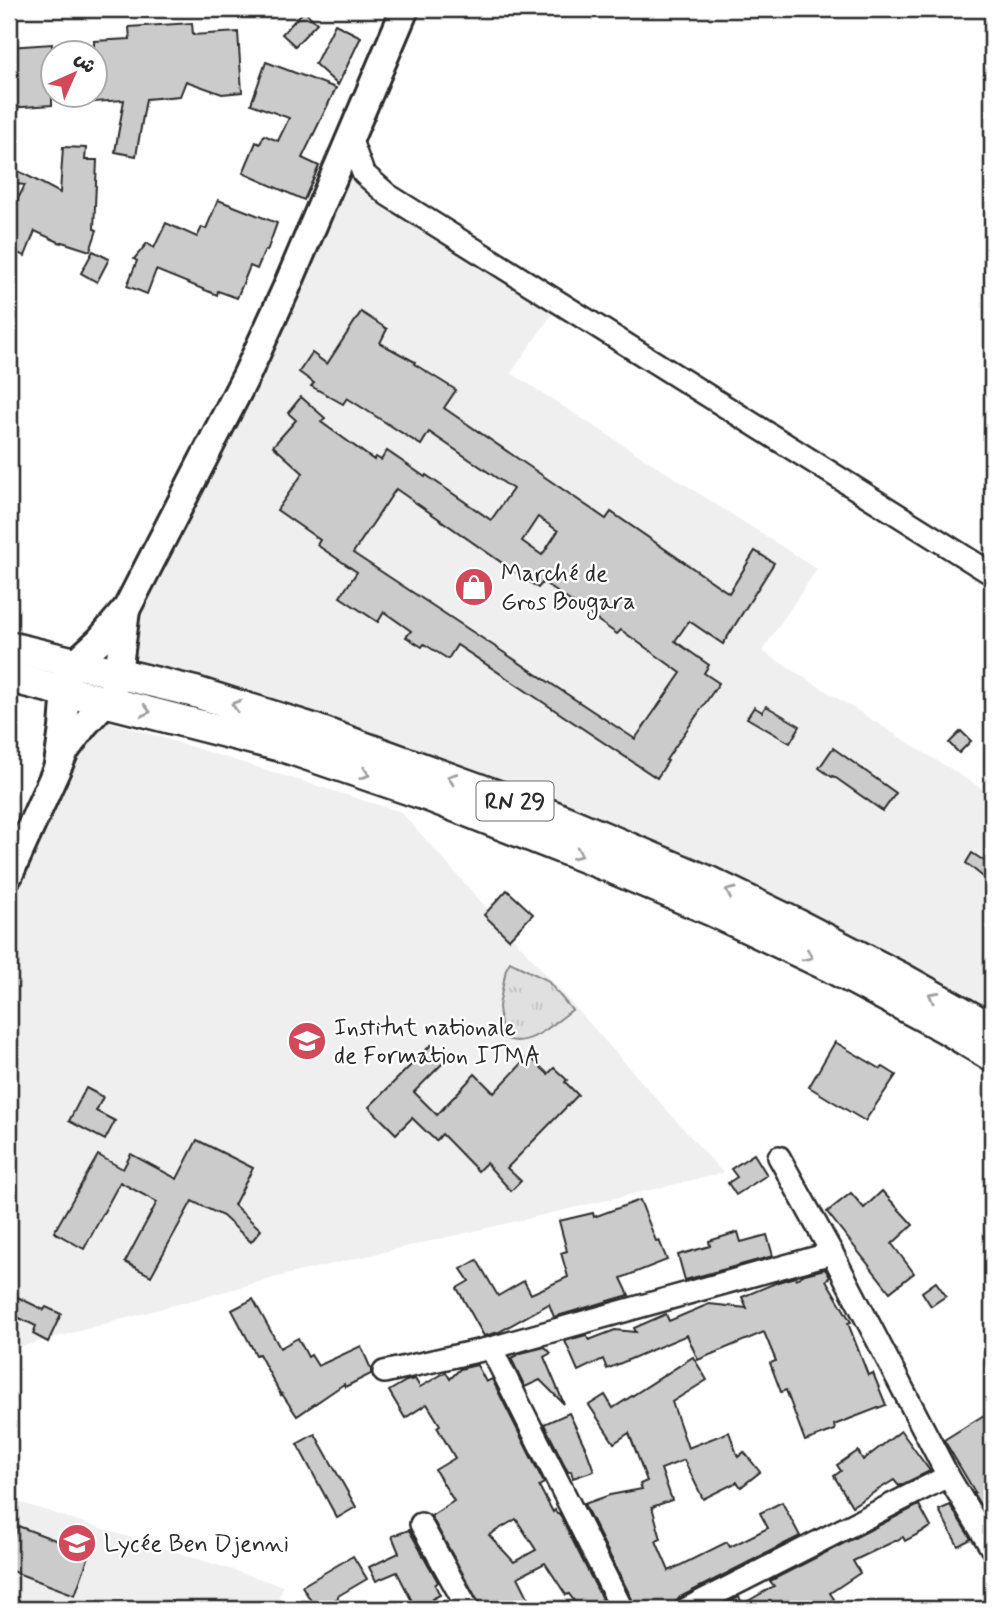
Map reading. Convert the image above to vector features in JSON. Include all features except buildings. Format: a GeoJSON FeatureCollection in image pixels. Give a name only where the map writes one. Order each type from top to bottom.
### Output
{"type":"FeatureCollection","features":[{"type":"Feature","properties":{"kind":"highway","name":"RN 29"},"geometry":{"type":"LineString","coordinates":[[9,647],[75,663],[112,688],[429,796],[610,867],[713,911],[831,967],[944,1027],[992,1056]]}},
{"type":"Feature","properties":{"kind":"highway","name":"RN 29"},"geometry":{"type":"LineString","coordinates":[[9,677],[65,691],[112,688],[195,692],[313,729],[553,816],[707,881],[901,978],[992,1029]]}},
{"type":"Feature","properties":{"kind":"main road"},"geometry":{"type":"LineString","coordinates":[[58,765],[67,676],[75,663],[127,608],[247,373],[286,289],[406,9]]}},
{"type":"Feature","properties":{"kind":"main road"},"geometry":{"type":"LineString","coordinates":[[9,875],[58,765],[74,737],[112,688],[127,608]]}},
{"type":"Feature","properties":{"kind":"street"},"geometry":{"type":"LineString","coordinates":[[350,138],[363,173],[388,195],[992,574]]}},
{"type":"Feature","properties":{"kind":"street"},"geometry":{"type":"LineString","coordinates":[[779,1157],[948,1476],[992,1549]]}},
{"type":"Feature","properties":{"kind":"street"},"geometry":{"type":"LineString","coordinates":[[384,1372],[491,1348],[832,1253]]}},
{"type":"Feature","properties":{"kind":"street"},"geometry":{"type":"LineString","coordinates":[[491,1348],[621,1609]]}},
{"type":"Feature","properties":{"kind":"street"},"geometry":{"type":"LineString","coordinates":[[686,1609],[948,1476]]}},
{"type":"Feature","properties":{"kind":"street"},"geometry":{"type":"LineString","coordinates":[[421,1524],[468,1609]]}},
{"type":"Feature","properties":{"kind":"shaded area","name":"Marché de Gros Bougara"},"geometry":{"type":"Polygon","coordinates":[[[350,138],[388,195],[560,303],[511,373],[817,569],[762,651],[992,795],[992,1029],[195,692],[137,659],[130,637],[135,606],[350,138]]]}},
{"type":"Feature","properties":{"kind":"shaded area","name":"Institut nationale de Formation ITMA"},"geometry":{"type":"Polygon","coordinates":[[[102,719],[401,812],[723,1173],[285,1275],[9,1350],[9,909],[70,776],[102,719]]]}},
{"type":"Feature","properties":{"kind":"shaded area","name":"Lycée Ben Djenni"},"geometry":{"type":"Polygon","coordinates":[[[9,1499],[283,1586],[275,1609],[9,1609],[9,1499]]]}},
{"type":"Feature","properties":{"kind":"green space"},"geometry":{"type":"Polygon","coordinates":[[[510,962],[547,980],[572,1010],[539,1034],[521,1041],[502,1037],[499,1006],[506,969],[510,962]]]}},
{"type":"Feature","properties":{"kind":"place","name":"Marché de Gros Bougara"},"geometry":{"type":"Point","coordinates":[474,587]}},
{"type":"Feature","properties":{"kind":"place","name":"Institut nationale de Formation ITMA"},"geometry":{"type":"Point","coordinates":[307,1041]}},
{"type":"Feature","properties":{"kind":"place","name":"Lycée Ben Djenni"},"geometry":{"type":"Point","coordinates":[77,1543]}}]}
